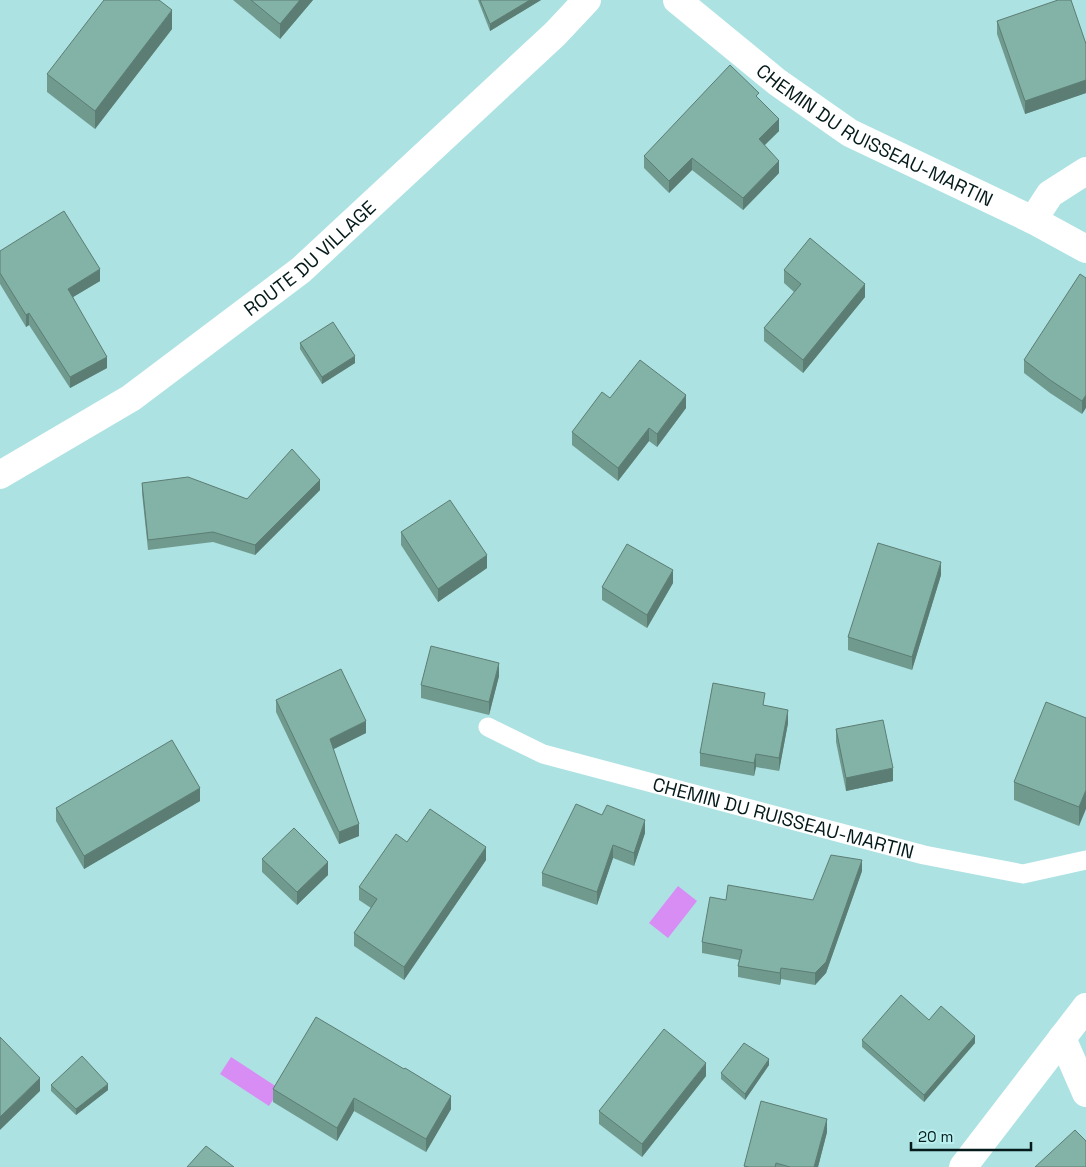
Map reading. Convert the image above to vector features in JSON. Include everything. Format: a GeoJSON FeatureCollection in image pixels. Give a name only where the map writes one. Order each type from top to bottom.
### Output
{"type":"FeatureCollection","features":[{"type":"Feature","properties":{"kind":"street","name":"ROUTE DU VILLAGE"},"geometry":{"type":"LineString","coordinates":[[0,475],[131,398],[301,270],[556,34],[587,0]]}},
{"type":"Feature","properties":{"kind":"street","name":"CHEMIN DU RUISSEAU-MARTIN"},"geometry":{"type":"LineString","coordinates":[[677,0],[777,82],[850,133],[1033,220],[1086,249]]}},
{"type":"Feature","properties":{"kind":"street"},"geometry":{"type":"LineString","coordinates":[[1033,220],[1050,194],[1086,171]]}},
{"type":"Feature","properties":{"kind":"street"},"geometry":{"type":"LineString","coordinates":[[963,1167],[1086,1007]]}},
{"type":"Feature","properties":{"kind":"street"},"geometry":{"type":"LineString","coordinates":[[1062,1038],[1086,1093]]}},
{"type":"Feature","properties":{"kind":"lane","name":"CHEMIN DU RUISSEAU-MARTIN"},"geometry":{"type":"LineString","coordinates":[[488,727],[542,754],[924,855],[1023,874],[1086,860]]}},
{"type":"Feature","properties":{"kind":"shaded area"},"geometry":{"type":"Polygon","coordinates":[[[678,886],[697,901],[668,938],[649,923],[678,886]]]}},
{"type":"Feature","properties":{"kind":"shaded area"},"geometry":{"type":"Polygon","coordinates":[[[231,1057],[280,1089],[269,1106],[220,1074],[231,1057]]]}},
{"type":"Feature","properties":{"kind":"building"},"geometry":{"type":"Polygon","coordinates":[[[104,0],[159,0],[172,10],[95,111],[47,74],[104,0]]]}},
{"type":"Feature","properties":{"kind":"building"},"geometry":{"type":"Polygon","coordinates":[[[251,0],[300,0],[280,24],[251,0]]]}},
{"type":"Feature","properties":{"kind":"building"},"geometry":{"type":"Polygon","coordinates":[[[480,0],[530,0],[490,24],[480,0]]]}},
{"type":"Feature","properties":{"kind":"building"},"geometry":{"type":"Polygon","coordinates":[[[1058,0],[1071,0],[1086,44],[1086,80],[1025,101],[997,21],[1058,0]]]}},
{"type":"Feature","properties":{"kind":"building"},"geometry":{"type":"Polygon","coordinates":[[[730,65],[759,93],[756,96],[779,119],[759,139],[779,161],[743,198],[692,158],[669,181],[644,156],[730,65]]]}},
{"type":"Feature","properties":{"kind":"building"},"geometry":{"type":"Polygon","coordinates":[[[64,211],[100,269],[68,289],[107,357],[70,377],[29,313],[26,315],[0,273],[0,251],[64,211]]]}},
{"type":"Feature","properties":{"kind":"building"},"geometry":{"type":"Polygon","coordinates":[[[810,238],[865,284],[803,360],[764,328],[801,284],[784,270],[810,238]]]}},
{"type":"Feature","properties":{"kind":"building"},"geometry":{"type":"Polygon","coordinates":[[[1080,274],[1086,278],[1086,395],[1082,401],[1024,360],[1080,274]]]}},
{"type":"Feature","properties":{"kind":"building"},"geometry":{"type":"Polygon","coordinates":[[[333,322],[355,356],[322,377],[300,343],[333,322]]]}},
{"type":"Feature","properties":{"kind":"building"},"geometry":{"type":"Polygon","coordinates":[[[640,360],[686,395],[657,434],[649,428],[618,468],[572,432],[602,392],[610,398],[640,360]]]}},
{"type":"Feature","properties":{"kind":"building"},"geometry":{"type":"Polygon","coordinates":[[[292,449],[320,480],[255,545],[213,532],[148,540],[142,483],[188,477],[247,499],[292,449]]]}},
{"type":"Feature","properties":{"kind":"building"},"geometry":{"type":"Polygon","coordinates":[[[450,500],[487,555],[438,589],[401,532],[450,500]]]}},
{"type":"Feature","properties":{"kind":"building"},"geometry":{"type":"Polygon","coordinates":[[[878,543],[941,562],[912,657],[848,637],[878,543]]]}},
{"type":"Feature","properties":{"kind":"building"},"geometry":{"type":"Polygon","coordinates":[[[627,544],[673,570],[647,615],[602,587],[627,544]]]}},
{"type":"Feature","properties":{"kind":"building"},"geometry":{"type":"Polygon","coordinates":[[[431,646],[499,663],[489,702],[421,685],[431,646]]]}},
{"type":"Feature","properties":{"kind":"building"},"geometry":{"type":"Polygon","coordinates":[[[341,669],[366,721],[330,739],[359,824],[339,832],[276,700],[341,669]]]}},
{"type":"Feature","properties":{"kind":"building"},"geometry":{"type":"Polygon","coordinates":[[[713,683],[765,693],[763,705],[788,710],[779,758],[756,754],[754,763],[700,753],[713,683]]]}},
{"type":"Feature","properties":{"kind":"building"},"geometry":{"type":"Polygon","coordinates":[[[1046,702],[1086,718],[1086,790],[1079,807],[1014,782],[1046,702]]]}},
{"type":"Feature","properties":{"kind":"building"},"geometry":{"type":"Polygon","coordinates":[[[883,720],[893,768],[846,778],[836,729],[883,720]]]}},
{"type":"Feature","properties":{"kind":"building"},"geometry":{"type":"Polygon","coordinates":[[[172,740],[200,788],[84,856],[56,808],[172,740]]]}},
{"type":"Feature","properties":{"kind":"building"},"geometry":{"type":"Polygon","coordinates":[[[576,804],[602,815],[607,805],[645,820],[634,853],[613,845],[597,892],[542,873],[576,804]]]}},
{"type":"Feature","properties":{"kind":"building"},"geometry":{"type":"Polygon","coordinates":[[[430,809],[486,847],[404,967],[354,933],[377,899],[359,887],[396,834],[407,842],[430,809]]]}},
{"type":"Feature","properties":{"kind":"building"},"geometry":{"type":"Polygon","coordinates":[[[294,828],[328,862],[297,892],[262,859],[294,828]]]}},
{"type":"Feature","properties":{"kind":"building"},"geometry":{"type":"Polygon","coordinates":[[[831,855],[862,860],[826,962],[815,973],[781,968],[780,973],[738,966],[742,950],[702,942],[710,897],[726,900],[728,885],[813,900],[831,855]]]}},
{"type":"Feature","properties":{"kind":"building"},"geometry":{"type":"Polygon","coordinates":[[[901,995],[929,1020],[941,1006],[975,1036],[924,1095],[862,1040],[901,995]]]}},
{"type":"Feature","properties":{"kind":"building"},"geometry":{"type":"Polygon","coordinates":[[[316,1017],[451,1096],[426,1139],[354,1098],[337,1128],[273,1089],[316,1017]]]}},
{"type":"Feature","properties":{"kind":"building"},"geometry":{"type":"Polygon","coordinates":[[[664,1029],[706,1063],[642,1144],[599,1111],[664,1029]]]}},
{"type":"Feature","properties":{"kind":"building"},"geometry":{"type":"Polygon","coordinates":[[[0,1037],[40,1078],[0,1117],[0,1037]]]}},
{"type":"Feature","properties":{"kind":"building"},"geometry":{"type":"Polygon","coordinates":[[[744,1043],[769,1059],[745,1094],[721,1073],[744,1043]]]}},
{"type":"Feature","properties":{"kind":"building"},"geometry":{"type":"Polygon","coordinates":[[[82,1056],[108,1084],[76,1109],[51,1085],[82,1056]]]}},
{"type":"Feature","properties":{"kind":"building"},"geometry":{"type":"Polygon","coordinates":[[[761,1101],[827,1119],[814,1167],[790,1167],[776,1163],[775,1167],[744,1166],[761,1101]]]}},
{"type":"Feature","properties":{"kind":"building"},"geometry":{"type":"Polygon","coordinates":[[[1075,1130],[1086,1141],[1086,1167],[1035,1167],[1075,1130]]]}},
{"type":"Feature","properties":{"kind":"building"},"geometry":{"type":"Polygon","coordinates":[[[206,1146],[234,1167],[187,1167],[206,1146]]]}}]}
